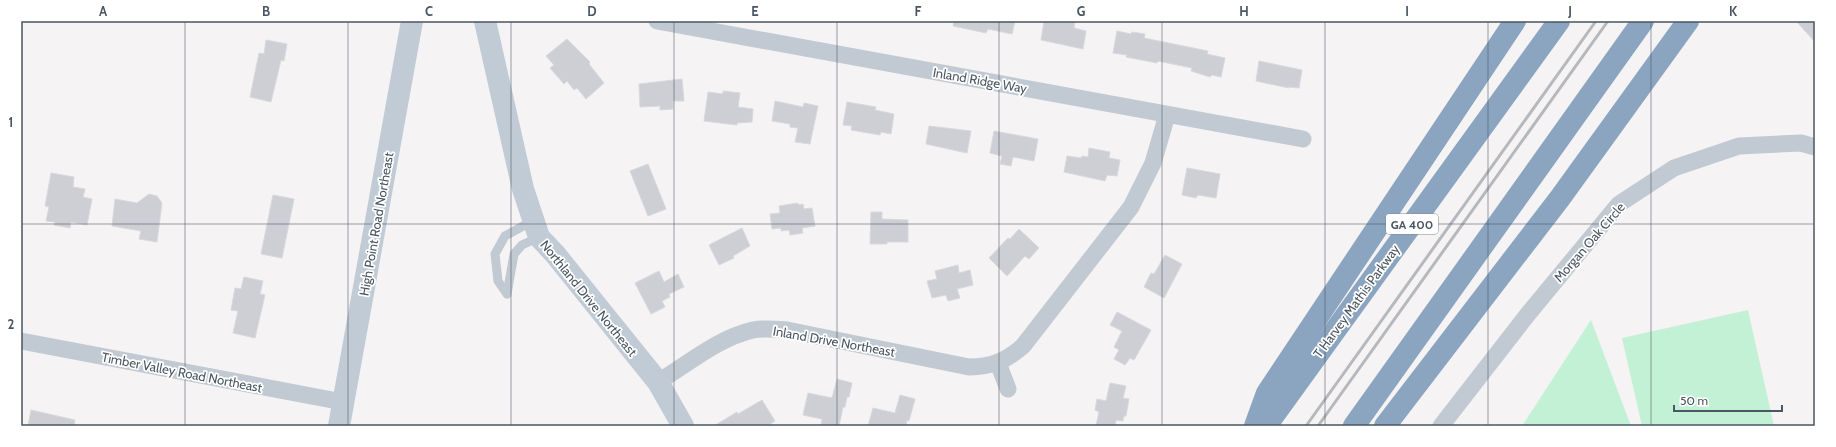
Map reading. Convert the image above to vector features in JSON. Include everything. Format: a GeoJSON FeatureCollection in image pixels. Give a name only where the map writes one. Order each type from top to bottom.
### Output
{"type":"FeatureCollection","features":[{"type":"Feature","properties":{"kind":"highway"},"geometry":{"type":"LineString","coordinates":[[1255,426],[1267,393],[1515,21]]}},
{"type":"Feature","properties":{"kind":"highway","name":"T Harvey Mathis Parkway"},"geometry":{"type":"LineString","coordinates":[[1266,426],[1559,21]]}},
{"type":"Feature","properties":{"kind":"highway"},"geometry":{"type":"LineString","coordinates":[[1354,426],[1643,21]]}},
{"type":"Feature","properties":{"kind":"highway"},"geometry":{"type":"LineString","coordinates":[[1385,426],[1560,198],[1688,21]]}},
{"type":"Feature","properties":{"kind":"street","name":"High Point Road Northeast"},"geometry":{"type":"LineString","coordinates":[[339,426],[412,21]]}},
{"type":"Feature","properties":{"kind":"street","name":"Northland Drive Northeast"},"geometry":{"type":"LineString","coordinates":[[485,21],[514,157],[536,229],[658,382],[683,426]]}},
{"type":"Feature","properties":{"kind":"street","name":"Inland Ridge Way"},"geometry":{"type":"LineString","coordinates":[[657,21],[1303,140]]}},
{"type":"Feature","properties":{"kind":"street","name":"Inland Drive Northeast"},"geometry":{"type":"LineString","coordinates":[[658,382],[728,338],[754,330],[770,328],[788,330],[969,367],[984,367],[998,363],[1012,356],[1023,346],[1131,207],[1153,163],[1167,115]]}},
{"type":"Feature","properties":{"kind":"street","name":"Morgan Oak Circle"},"geometry":{"type":"LineString","coordinates":[[1441,426],[1528,314],[1619,204],[1674,168],[1739,146],[1801,143],[1815,148]]}},
{"type":"Feature","properties":{"kind":"street","name":"Timber Valley Road Northeast"},"geometry":{"type":"LineString","coordinates":[[21,342],[343,402]]}},
{"type":"Feature","properties":{"kind":"street"},"geometry":{"type":"LineString","coordinates":[[998,363],[1008,389]]}},
{"type":"Feature","properties":{"kind":"lane"},"geometry":{"type":"LineString","coordinates":[[536,229],[514,254],[507,294],[498,281],[495,254],[505,236],[536,229]]}},
{"type":"Feature","properties":{"kind":"green space"},"geometry":{"type":"Polygon","coordinates":[[[1748,310],[1774,426],[1642,426],[1622,338],[1748,310]]]}},
{"type":"Feature","properties":{"kind":"green space"},"geometry":{"type":"Polygon","coordinates":[[[1591,320],[1631,426],[1522,426],[1591,320]]]}},
{"type":"Feature","properties":{"kind":"building"},"geometry":{"type":"Polygon","coordinates":[[[954,21],[1015,21],[1012,34],[988,29],[986,33],[953,26],[954,21]]]}},
{"type":"Feature","properties":{"kind":"building"},"geometry":{"type":"Polygon","coordinates":[[[1044,21],[1075,21],[1074,28],[1086,31],[1083,49],[1041,40],[1044,21]]]}},
{"type":"Feature","properties":{"kind":"building"},"geometry":{"type":"Polygon","coordinates":[[[1796,21],[1815,21],[1815,42],[1796,21]]]}},
{"type":"Feature","properties":{"kind":"building"},"geometry":{"type":"Polygon","coordinates":[[[1117,31],[1131,34],[1132,32],[1145,34],[1144,38],[1208,51],[1207,54],[1225,58],[1221,77],[1212,75],[1210,77],[1191,71],[1192,68],[1158,61],[1157,63],[1113,53],[1117,31]]]}},
{"type":"Feature","properties":{"kind":"building"},"geometry":{"type":"Polygon","coordinates":[[[567,39],[590,62],[589,64],[604,83],[586,99],[577,88],[574,90],[567,81],[564,84],[550,68],[554,65],[546,56],[567,39]]]}},
{"type":"Feature","properties":{"kind":"building"},"geometry":{"type":"Polygon","coordinates":[[[266,40],[287,44],[284,61],[281,60],[271,102],[250,97],[259,53],[264,54],[266,40]]]}},
{"type":"Feature","properties":{"kind":"building"},"geometry":{"type":"Polygon","coordinates":[[[1259,61],[1302,70],[1299,88],[1289,88],[1256,81],[1259,61]]]}},
{"type":"Feature","properties":{"kind":"building"},"geometry":{"type":"Polygon","coordinates":[[[682,79],[684,101],[673,101],[673,109],[660,110],[660,106],[640,107],[639,84],[682,79]]]}},
{"type":"Feature","properties":{"kind":"building"},"geometry":{"type":"Polygon","coordinates":[[[723,91],[740,93],[738,107],[753,109],[752,122],[737,123],[737,125],[704,121],[708,92],[723,94],[723,91]]]}},
{"type":"Feature","properties":{"kind":"building"},"geometry":{"type":"Polygon","coordinates":[[[775,101],[803,107],[804,103],[818,106],[810,144],[795,142],[798,128],[790,127],[790,124],[772,121],[775,101]]]}},
{"type":"Feature","properties":{"kind":"building"},"geometry":{"type":"Polygon","coordinates":[[[847,102],[876,107],[875,110],[894,114],[891,134],[881,132],[880,135],[851,130],[852,126],[843,125],[847,102]]]}},
{"type":"Feature","properties":{"kind":"building"},"geometry":{"type":"Polygon","coordinates":[[[929,126],[971,131],[967,153],[926,144],[929,126]]]}},
{"type":"Feature","properties":{"kind":"building"},"geometry":{"type":"Polygon","coordinates":[[[994,131],[1038,139],[1034,161],[1013,157],[1011,166],[1000,164],[1002,156],[990,153],[994,131]]]}},
{"type":"Feature","properties":{"kind":"building"},"geometry":{"type":"Polygon","coordinates":[[[1089,148],[1110,152],[1109,158],[1120,160],[1117,176],[1107,175],[1105,181],[1064,172],[1067,156],[1081,158],[1082,156],[1088,157],[1089,148]]]}},
{"type":"Feature","properties":{"kind":"building"},"geometry":{"type":"Polygon","coordinates":[[[648,164],[666,209],[648,216],[630,171],[648,164]]]}},
{"type":"Feature","properties":{"kind":"building"},"geometry":{"type":"Polygon","coordinates":[[[1187,168],[1220,174],[1216,198],[1198,195],[1196,198],[1182,195],[1187,168]]]}},
{"type":"Feature","properties":{"kind":"building"},"geometry":{"type":"Polygon","coordinates":[[[51,173],[74,177],[73,187],[85,189],[83,197],[92,199],[87,225],[71,222],[70,228],[54,225],[55,222],[46,221],[49,207],[45,206],[51,173]]]}},
{"type":"Feature","properties":{"kind":"building"},"geometry":{"type":"Polygon","coordinates":[[[149,194],[157,196],[162,203],[157,242],[139,239],[141,231],[112,226],[115,199],[137,203],[149,194]]]}},
{"type":"Feature","properties":{"kind":"building"},"geometry":{"type":"Polygon","coordinates":[[[273,195],[294,199],[282,258],[261,254],[273,195]]]}},
{"type":"Feature","properties":{"kind":"building"},"geometry":{"type":"Polygon","coordinates":[[[798,203],[798,205],[803,204],[804,209],[812,208],[815,226],[802,228],[803,233],[790,235],[789,230],[781,231],[781,228],[772,229],[770,214],[780,213],[779,206],[798,203]]]}},
{"type":"Feature","properties":{"kind":"building"},"geometry":{"type":"Polygon","coordinates":[[[871,212],[882,212],[882,219],[908,220],[908,242],[870,244],[871,212]]]}},
{"type":"Feature","properties":{"kind":"building"},"geometry":{"type":"Polygon","coordinates":[[[742,228],[750,246],[733,256],[734,258],[719,265],[709,245],[742,228]]]}},
{"type":"Feature","properties":{"kind":"building"},"geometry":{"type":"Polygon","coordinates":[[[1019,229],[1039,248],[1029,259],[1025,256],[1007,276],[989,258],[1019,229]]]}},
{"type":"Feature","properties":{"kind":"building"},"geometry":{"type":"Polygon","coordinates":[[[1165,255],[1182,264],[1164,298],[1144,287],[1151,273],[1154,274],[1165,255]]]}},
{"type":"Feature","properties":{"kind":"building"},"geometry":{"type":"Polygon","coordinates":[[[958,265],[959,273],[970,270],[973,285],[957,289],[960,298],[948,301],[946,295],[932,298],[927,281],[937,279],[935,271],[958,265]]]}},
{"type":"Feature","properties":{"kind":"building"},"geometry":{"type":"Polygon","coordinates":[[[659,271],[664,282],[678,274],[684,287],[669,294],[670,297],[662,301],[665,307],[651,314],[635,283],[659,271]]]}},
{"type":"Feature","properties":{"kind":"building"},"geometry":{"type":"Polygon","coordinates":[[[244,277],[263,281],[260,294],[265,295],[255,338],[233,333],[238,311],[231,310],[235,288],[241,289],[244,277]]]}},
{"type":"Feature","properties":{"kind":"building"},"geometry":{"type":"Polygon","coordinates":[[[1117,312],[1151,330],[1134,360],[1130,358],[1125,365],[1114,359],[1119,350],[1114,347],[1122,331],[1110,325],[1117,312]]]}},
{"type":"Feature","properties":{"kind":"building"},"geometry":{"type":"Polygon","coordinates":[[[837,379],[852,383],[849,397],[847,397],[845,407],[843,407],[839,426],[821,426],[822,419],[803,415],[808,393],[832,398],[837,379]]]}},
{"type":"Feature","properties":{"kind":"building"},"geometry":{"type":"Polygon","coordinates":[[[1110,383],[1126,386],[1123,398],[1129,399],[1126,416],[1124,416],[1123,421],[1116,420],[1115,426],[1096,426],[1099,412],[1095,410],[1097,399],[1106,401],[1110,383]]]}},
{"type":"Feature","properties":{"kind":"building"},"geometry":{"type":"Polygon","coordinates":[[[900,395],[915,399],[909,421],[907,420],[906,426],[868,426],[873,408],[895,413],[900,395]]]}},
{"type":"Feature","properties":{"kind":"building"},"geometry":{"type":"Polygon","coordinates":[[[762,400],[775,421],[767,426],[714,426],[737,412],[738,414],[762,400]]]}},
{"type":"Feature","properties":{"kind":"building"},"geometry":{"type":"Polygon","coordinates":[[[31,410],[75,420],[74,426],[28,426],[31,410]]]}},
{"type":"Feature","properties":{"kind":"railway"},"geometry":{"type":"LineString","coordinates":[[1306,426],[1596,21]]}},
{"type":"Feature","properties":{"kind":"railway"},"geometry":{"type":"LineString","coordinates":[[1318,426],[1608,21]]}}]}
